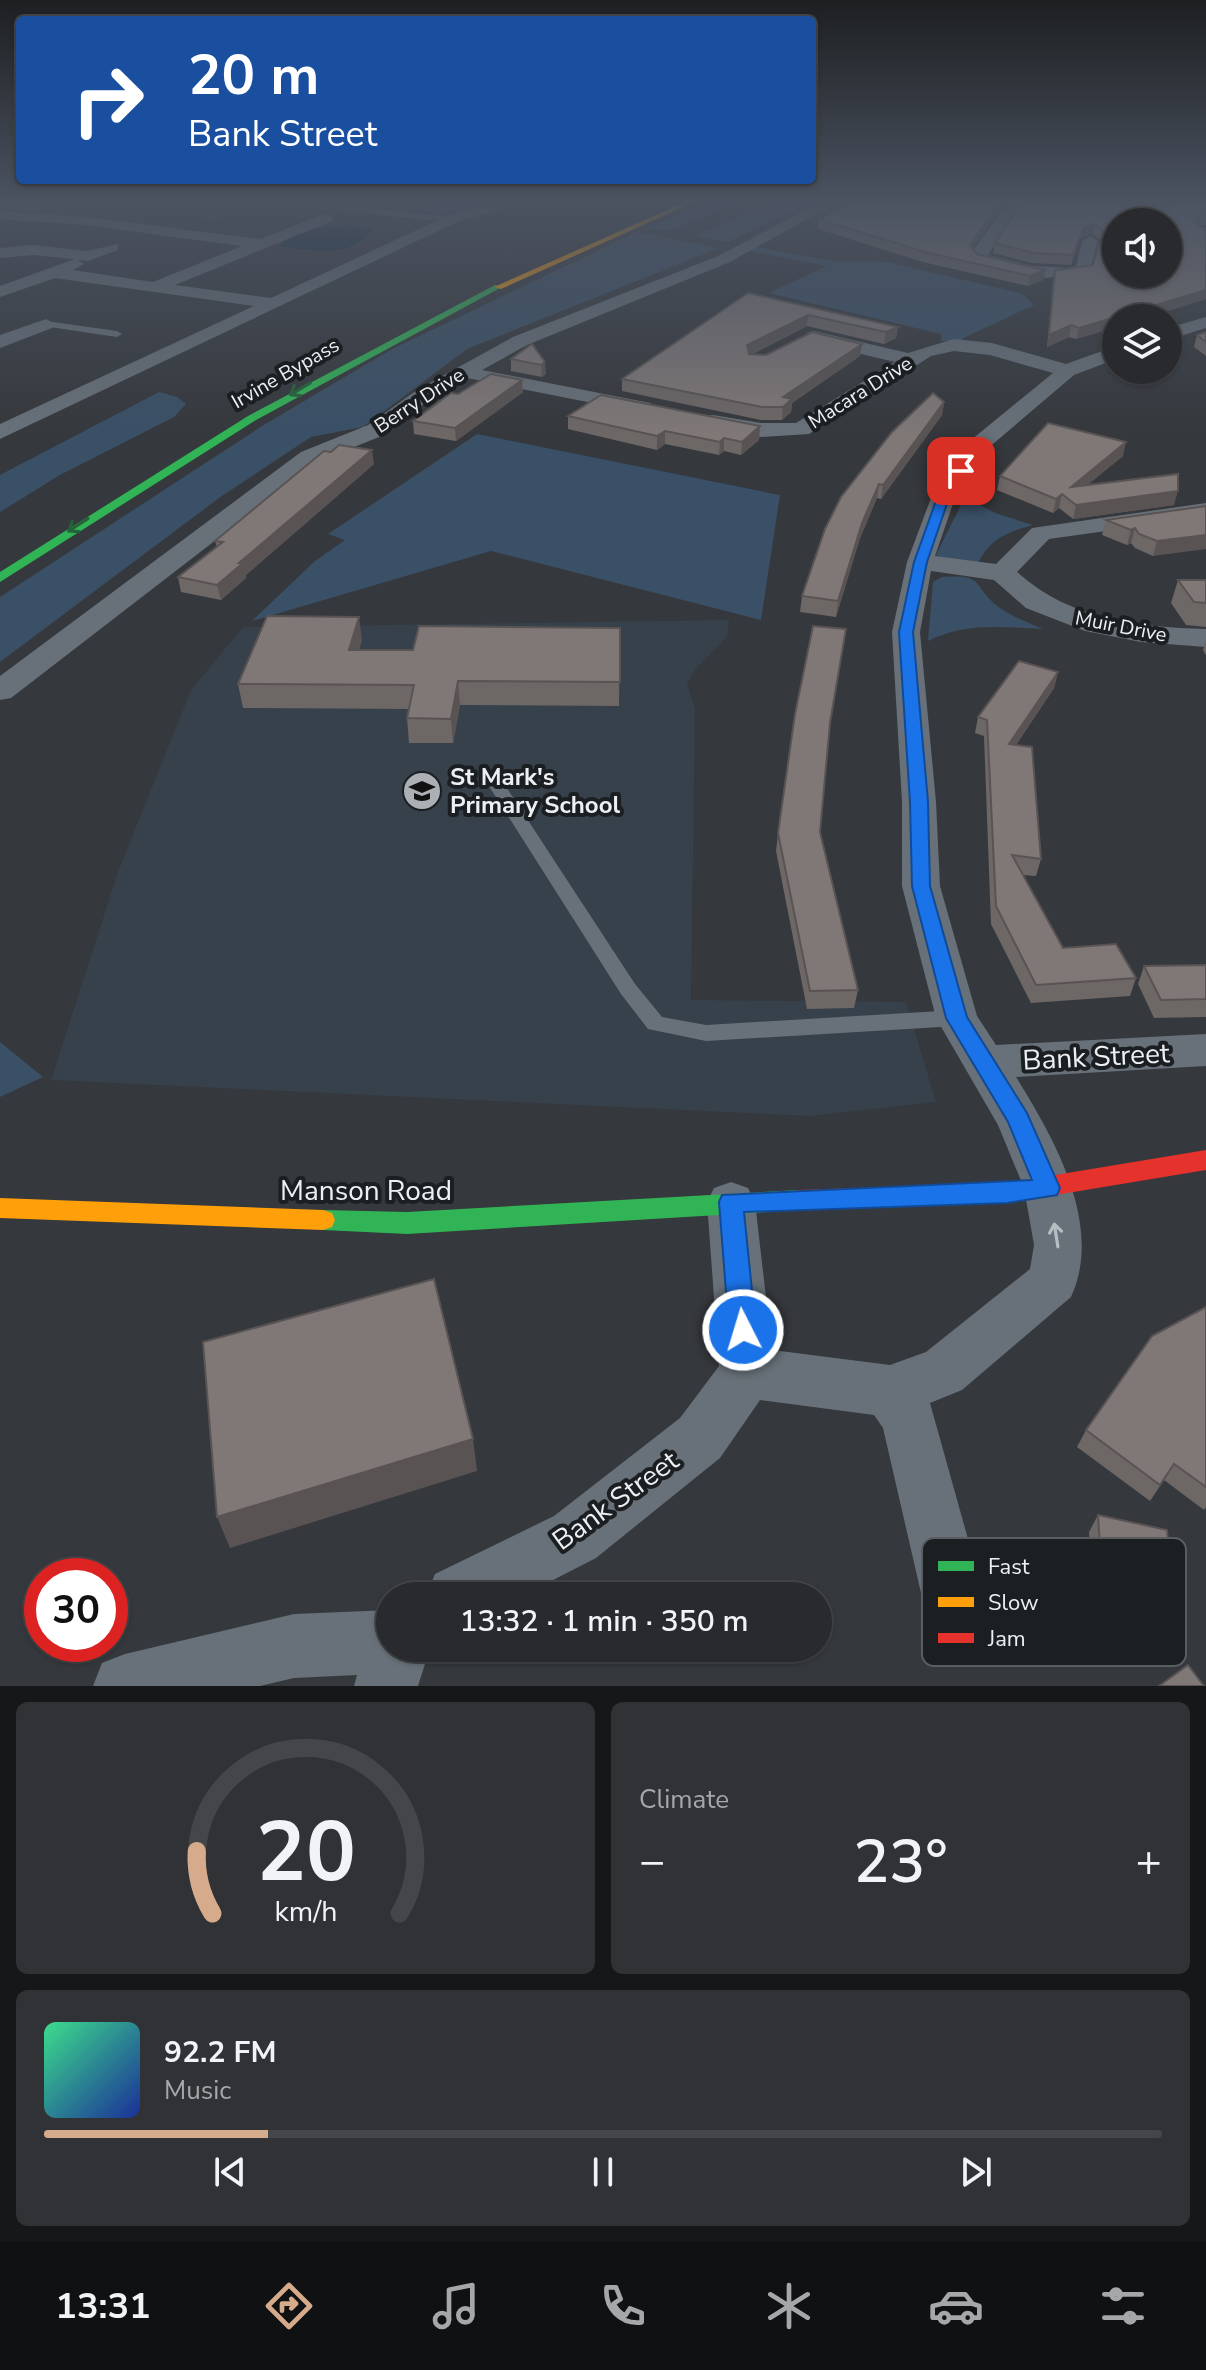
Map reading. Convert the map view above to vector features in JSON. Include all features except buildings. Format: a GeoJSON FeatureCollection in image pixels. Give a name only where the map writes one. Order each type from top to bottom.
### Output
{"type":"FeatureCollection","features":[{"type":"Feature","properties":{"kind":"main road"},"geometry":{"type":"LineString","coordinates":[[471,280],[477,278]]}},
{"type":"Feature","properties":{"kind":"main road","name":"Irvine Bypass"},"geometry":{"type":"LineString","coordinates":[[0,578],[91,517],[339,366],[514,278]]}},
{"type":"Feature","properties":{"kind":"main road"},"geometry":{"type":"LineString","coordinates":[[731,1202],[1007,1193],[1206,1160]]}},
{"type":"Feature","properties":{"kind":"main road","name":"Manson Road"},"geometry":{"type":"LineString","coordinates":[[0,1208],[407,1223],[731,1202]]}},
{"type":"Feature","properties":{"kind":"street"},"geometry":{"type":"LineString","coordinates":[[0,292],[42,278]]}},
{"type":"Feature","properties":{"kind":"street"},"geometry":{"type":"LineString","coordinates":[[89,278],[271,303]]}},
{"type":"Feature","properties":{"kind":"street"},"geometry":{"type":"LineString","coordinates":[[156,287],[179,278]]}},
{"type":"Feature","properties":{"kind":"street"},"geometry":{"type":"LineString","coordinates":[[5,427],[326,278]]}},
{"type":"Feature","properties":{"kind":"street","name":"Berry Drive"},"geometry":{"type":"LineString","coordinates":[[0,691],[309,457],[376,430],[460,371],[520,341],[678,278]]}},
{"type":"Feature","properties":{"kind":"street"},"geometry":{"type":"LineString","coordinates":[[15,318],[46,324]]}},
{"type":"Feature","properties":{"kind":"street"},"geometry":{"type":"LineString","coordinates":[[1182,330],[1206,322]]}},
{"type":"Feature","properties":{"kind":"street"},"geometry":{"type":"LineString","coordinates":[[0,342],[46,324]]}},
{"type":"Feature","properties":{"kind":"street"},"geometry":{"type":"LineString","coordinates":[[796,342],[808,335],[912,360]]}},
{"type":"Feature","properties":{"kind":"street","name":"Macara Drive"},"geometry":{"type":"LineString","coordinates":[[460,371],[761,430],[801,429],[924,352],[954,345],[992,349],[1067,371]]}},
{"type":"Feature","properties":{"kind":"street"},"geometry":{"type":"LineString","coordinates":[[731,1202],[747,1373],[890,1391],[943,1372],[1053,1281],[1059,1245],[1048,1188],[1019,1120],[987,1062],[957,1018],[921,886],[919,802],[906,632],[920,562],[943,498],[979,445],[1067,371],[1102,357]]}},
{"type":"Feature","properties":{"kind":"street"},"geometry":{"type":"LineString","coordinates":[[920,562],[1002,573],[1041,533],[1206,510]]}},
{"type":"Feature","properties":{"kind":"street","name":"Muir Drive"},"geometry":{"type":"LineString","coordinates":[[1002,573],[1036,602],[1081,622],[1176,637],[1206,638]]}},
{"type":"Feature","properties":{"kind":"street","name":"Bank Street"},"geometry":{"type":"LineString","coordinates":[[987,1062],[1206,1050]]}},
{"type":"Feature","properties":{"kind":"street","name":"Bank Street"},"geometry":{"type":"LineString","coordinates":[[485,1582],[575,1537],[700,1438],[747,1373]]}},
{"type":"Feature","properties":{"kind":"street"},"geometry":{"type":"LineString","coordinates":[[890,1391],[908,1417],[938,1538]]}},
{"type":"Feature","properties":{"kind":"street"},"geometry":{"type":"LineString","coordinates":[[125,1686],[294,1646],[376,1643]]}},
{"type":"Feature","properties":{"kind":"street"},"geometry":{"type":"LineString","coordinates":[[386,1686],[394,1662]]}},
{"type":"Feature","properties":{"kind":"lane"},"geometry":{"type":"LineString","coordinates":[[46,324],[117,334]]}},
{"type":"Feature","properties":{"kind":"lane"},"geometry":{"type":"LineString","coordinates":[[495,783],[628,989],[655,1023],[706,1033],[957,1018]]}},
{"type":"Feature","properties":{"kind":"shaded area"},"geometry":{"type":"Polygon","coordinates":[[[541,278],[645,278],[467,349],[363,427],[311,437],[219,498],[0,662],[0,597],[262,426],[392,349],[541,278]]]}},
{"type":"Feature","properties":{"kind":"shaded area"},"geometry":{"type":"Polygon","coordinates":[[[802,278],[954,278],[1023,294],[1034,305],[963,338],[963,342],[941,341],[941,334],[769,293],[802,278]]]}},
{"type":"Feature","properties":{"kind":"shaded area"},"geometry":{"type":"Polygon","coordinates":[[[159,392],[177,397],[186,404],[174,417],[60,475],[0,512],[0,475],[159,392]]]}},
{"type":"Feature","properties":{"kind":"shaded area"},"geometry":{"type":"Polygon","coordinates":[[[477,434],[780,495],[761,620],[491,551],[252,621],[315,561],[345,540],[328,534],[477,434]]]}},
{"type":"Feature","properties":{"kind":"shaded area"},"geometry":{"type":"Polygon","coordinates":[[[965,497],[995,513],[1033,525],[1000,538],[982,555],[978,564],[953,564],[936,555],[965,497]]]}},
{"type":"Feature","properties":{"kind":"shaded area"},"geometry":{"type":"Polygon","coordinates":[[[942,577],[971,579],[1001,609],[1043,629],[970,628],[928,641],[933,582],[942,577]]]}},
{"type":"Feature","properties":{"kind":"shaded area","name":"St Mark's Primary School"},"geometry":{"type":"Polygon","coordinates":[[[729,620],[727,637],[695,670],[687,684],[695,709],[691,1000],[906,1002],[936,1102],[811,1116],[51,1080],[118,872],[191,690],[243,627],[729,620]]]}},
{"type":"Feature","properties":{"kind":"shaded area"},"geometry":{"type":"Polygon","coordinates":[[[0,1042],[43,1077],[0,1097],[0,1042]]]}},
{"type":"Feature","properties":{"kind":"traffic: fast"},"geometry":{"type":"LineString","coordinates":[[0,578],[252,418],[498,287]]}},
{"type":"Feature","properties":{"kind":"traffic: fast"},"geometry":{"type":"LineString","coordinates":[[323,1220],[407,1223],[799,1200]]}},
{"type":"Feature","properties":{"kind":"traffic: slow"},"geometry":{"type":"LineString","coordinates":[[498,287],[519,278]]}},
{"type":"Feature","properties":{"kind":"traffic: slow"},"geometry":{"type":"LineString","coordinates":[[0,1208],[323,1220]]}},
{"type":"Feature","properties":{"kind":"traffic: jam"},"geometry":{"type":"LineString","coordinates":[[799,1200],[1007,1193],[1206,1160]]}},
{"type":"Feature","properties":{"kind":"place","name":"St Mark's Primary School"},"geometry":{"type":"Point","coordinates":[422,791]}},
{"type":"Feature","properties":{"kind":"route"},"geometry":{"type":"LineString","coordinates":[[743,1330],[731,1202],[1007,1193],[1048,1188],[1019,1120],[987,1062],[957,1018],[921,886],[919,802],[906,632],[920,562],[943,498],[961,471]]}}]}
